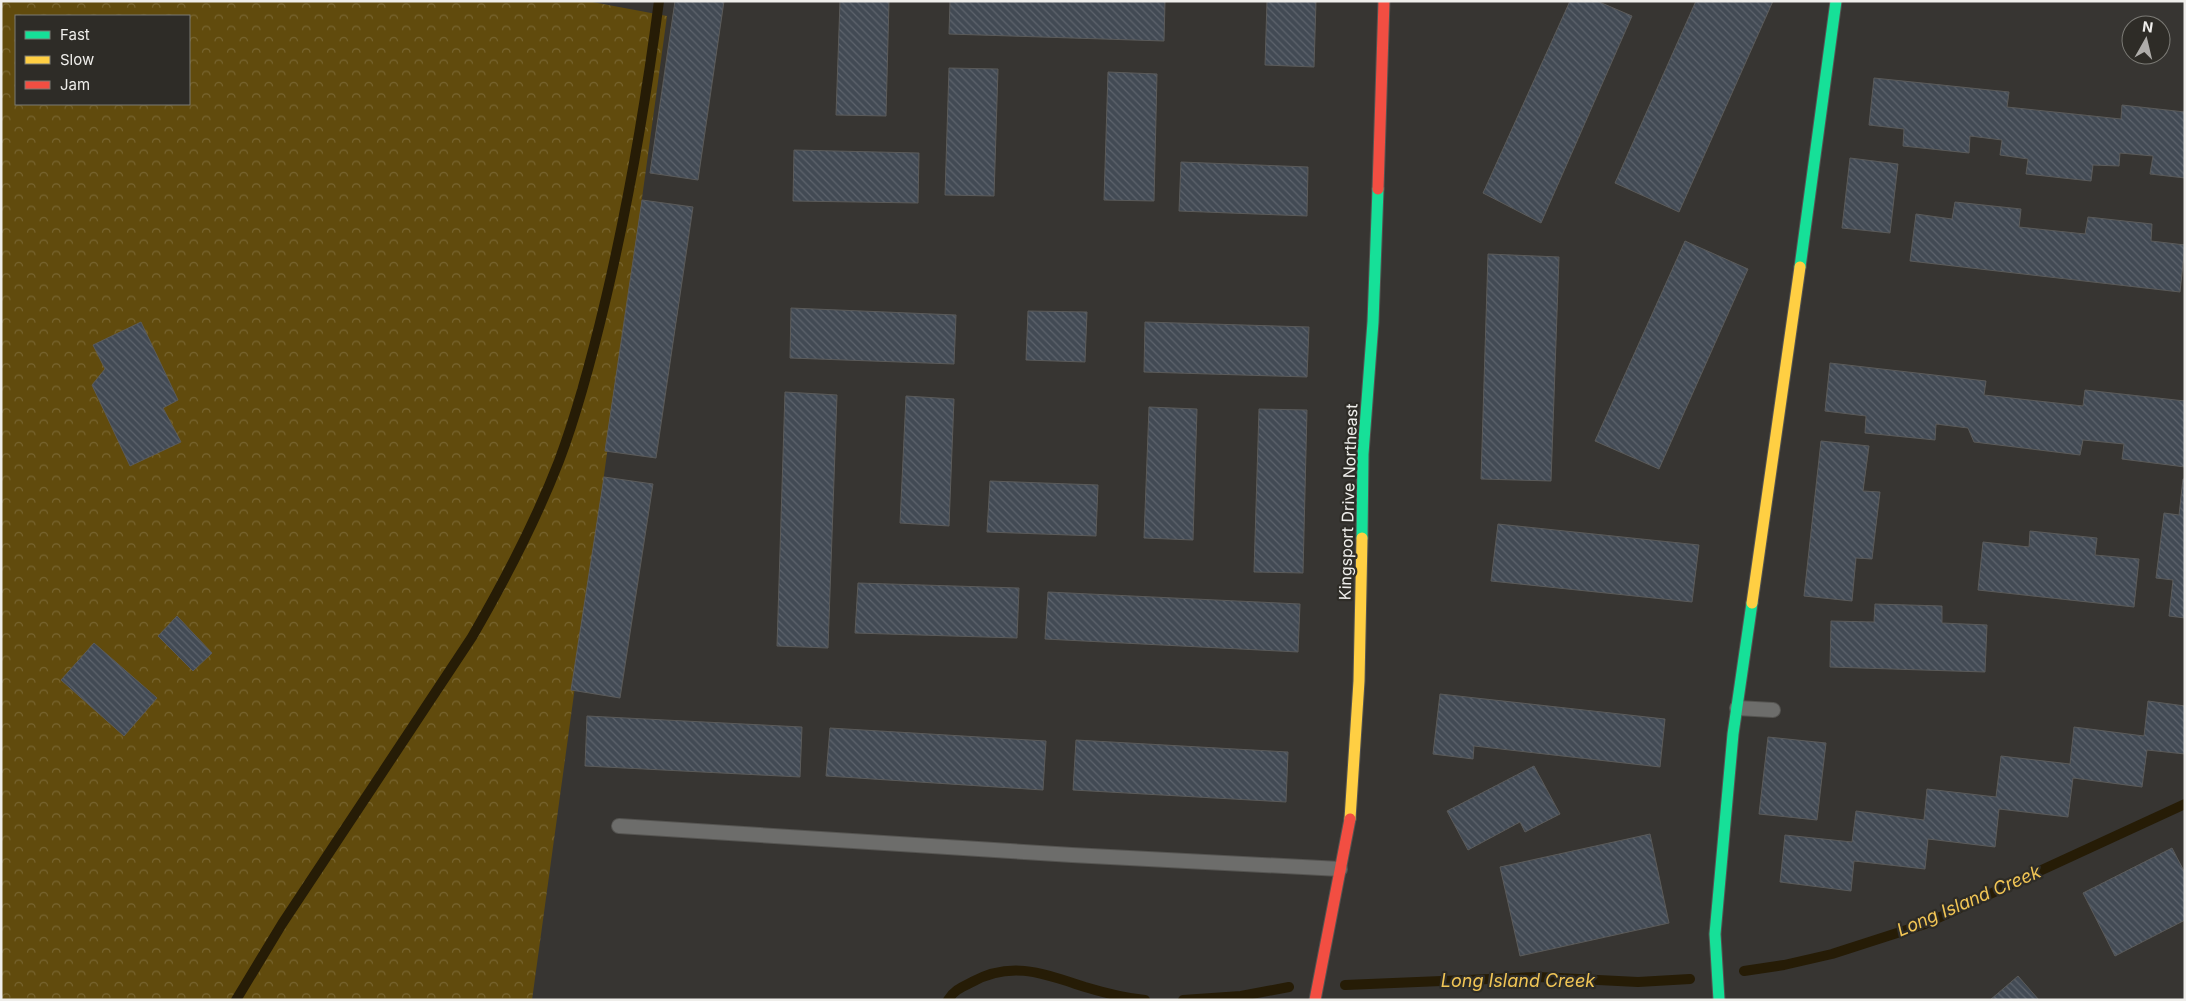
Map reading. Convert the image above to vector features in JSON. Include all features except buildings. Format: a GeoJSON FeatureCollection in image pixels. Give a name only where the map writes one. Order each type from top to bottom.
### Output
{"type":"FeatureCollection","features":[{"type":"Feature","properties":{"kind":"street","name":"Kingsport Drive Northeast"},"geometry":{"type":"LineString","coordinates":[[1315,1000],[1352,811],[1359,689],[1362,454],[1373,322],[1384,1]]}},
{"type":"Feature","properties":{"kind":"street"},"geometry":{"type":"LineString","coordinates":[[1719,1000],[1715,934],[1736,708],[1796,299],[1836,1]]}},
{"type":"Feature","properties":{"kind":"lane"},"geometry":{"type":"LineString","coordinates":[[1736,708],[1773,710]]}},
{"type":"Feature","properties":{"kind":"lane"},"geometry":{"type":"LineString","coordinates":[[619,826],[1072,855],[1340,869]]}},
{"type":"Feature","properties":{"kind":"green space"},"geometry":{"type":"Polygon","coordinates":[[[1,1],[587,1],[667,16],[532,1000],[1,1000],[1,1]]]}},
{"type":"Feature","properties":{"kind":"waterway"},"geometry":{"type":"LineString","coordinates":[[236,1000],[282,924],[472,637],[519,551],[550,484],[579,401],[614,261],[636,150],[659,1]]}},
{"type":"Feature","properties":{"kind":"waterway","name":"Long Island Creek"},"geometry":{"type":"LineString","coordinates":[[1744,971],[1784,965],[1832,954],[1925,924],[2185,804]]}},
{"type":"Feature","properties":{"kind":"waterway","name":"Long Island Creek"},"geometry":{"type":"LineString","coordinates":[[948,1000],[959,989],[987,975],[1015,970],[1042,974],[1108,993],[1145,1000]]}},
{"type":"Feature","properties":{"kind":"waterway","name":"Long Island Creek"},"geometry":{"type":"LineString","coordinates":[[1345,985],[1538,977],[1638,982],[1690,979]]}},
{"type":"Feature","properties":{"kind":"waterway","name":"Long Island Creek"},"geometry":{"type":"LineString","coordinates":[[1183,1000],[1241,996],[1289,987]]}},
{"type":"Feature","properties":{"kind":"traffic: fast"},"geometry":{"type":"LineString","coordinates":[[1800,267],[1836,1]]}},
{"type":"Feature","properties":{"kind":"traffic: fast"},"geometry":{"type":"LineString","coordinates":[[1362,538],[1363,454],[1373,322],[1378,189]]}},
{"type":"Feature","properties":{"kind":"traffic: fast"},"geometry":{"type":"LineString","coordinates":[[1719,1000],[1715,934],[1733,734],[1752,603]]}},
{"type":"Feature","properties":{"kind":"traffic: slow"},"geometry":{"type":"LineString","coordinates":[[1752,603],[1800,267]]}},
{"type":"Feature","properties":{"kind":"traffic: slow"},"geometry":{"type":"LineString","coordinates":[[1350,819],[1359,681],[1362,538]]}},
{"type":"Feature","properties":{"kind":"traffic: jam"},"geometry":{"type":"LineString","coordinates":[[1378,189],[1384,1]]}},
{"type":"Feature","properties":{"kind":"traffic: jam"},"geometry":{"type":"LineString","coordinates":[[1315,1000],[1350,819]]}}]}
